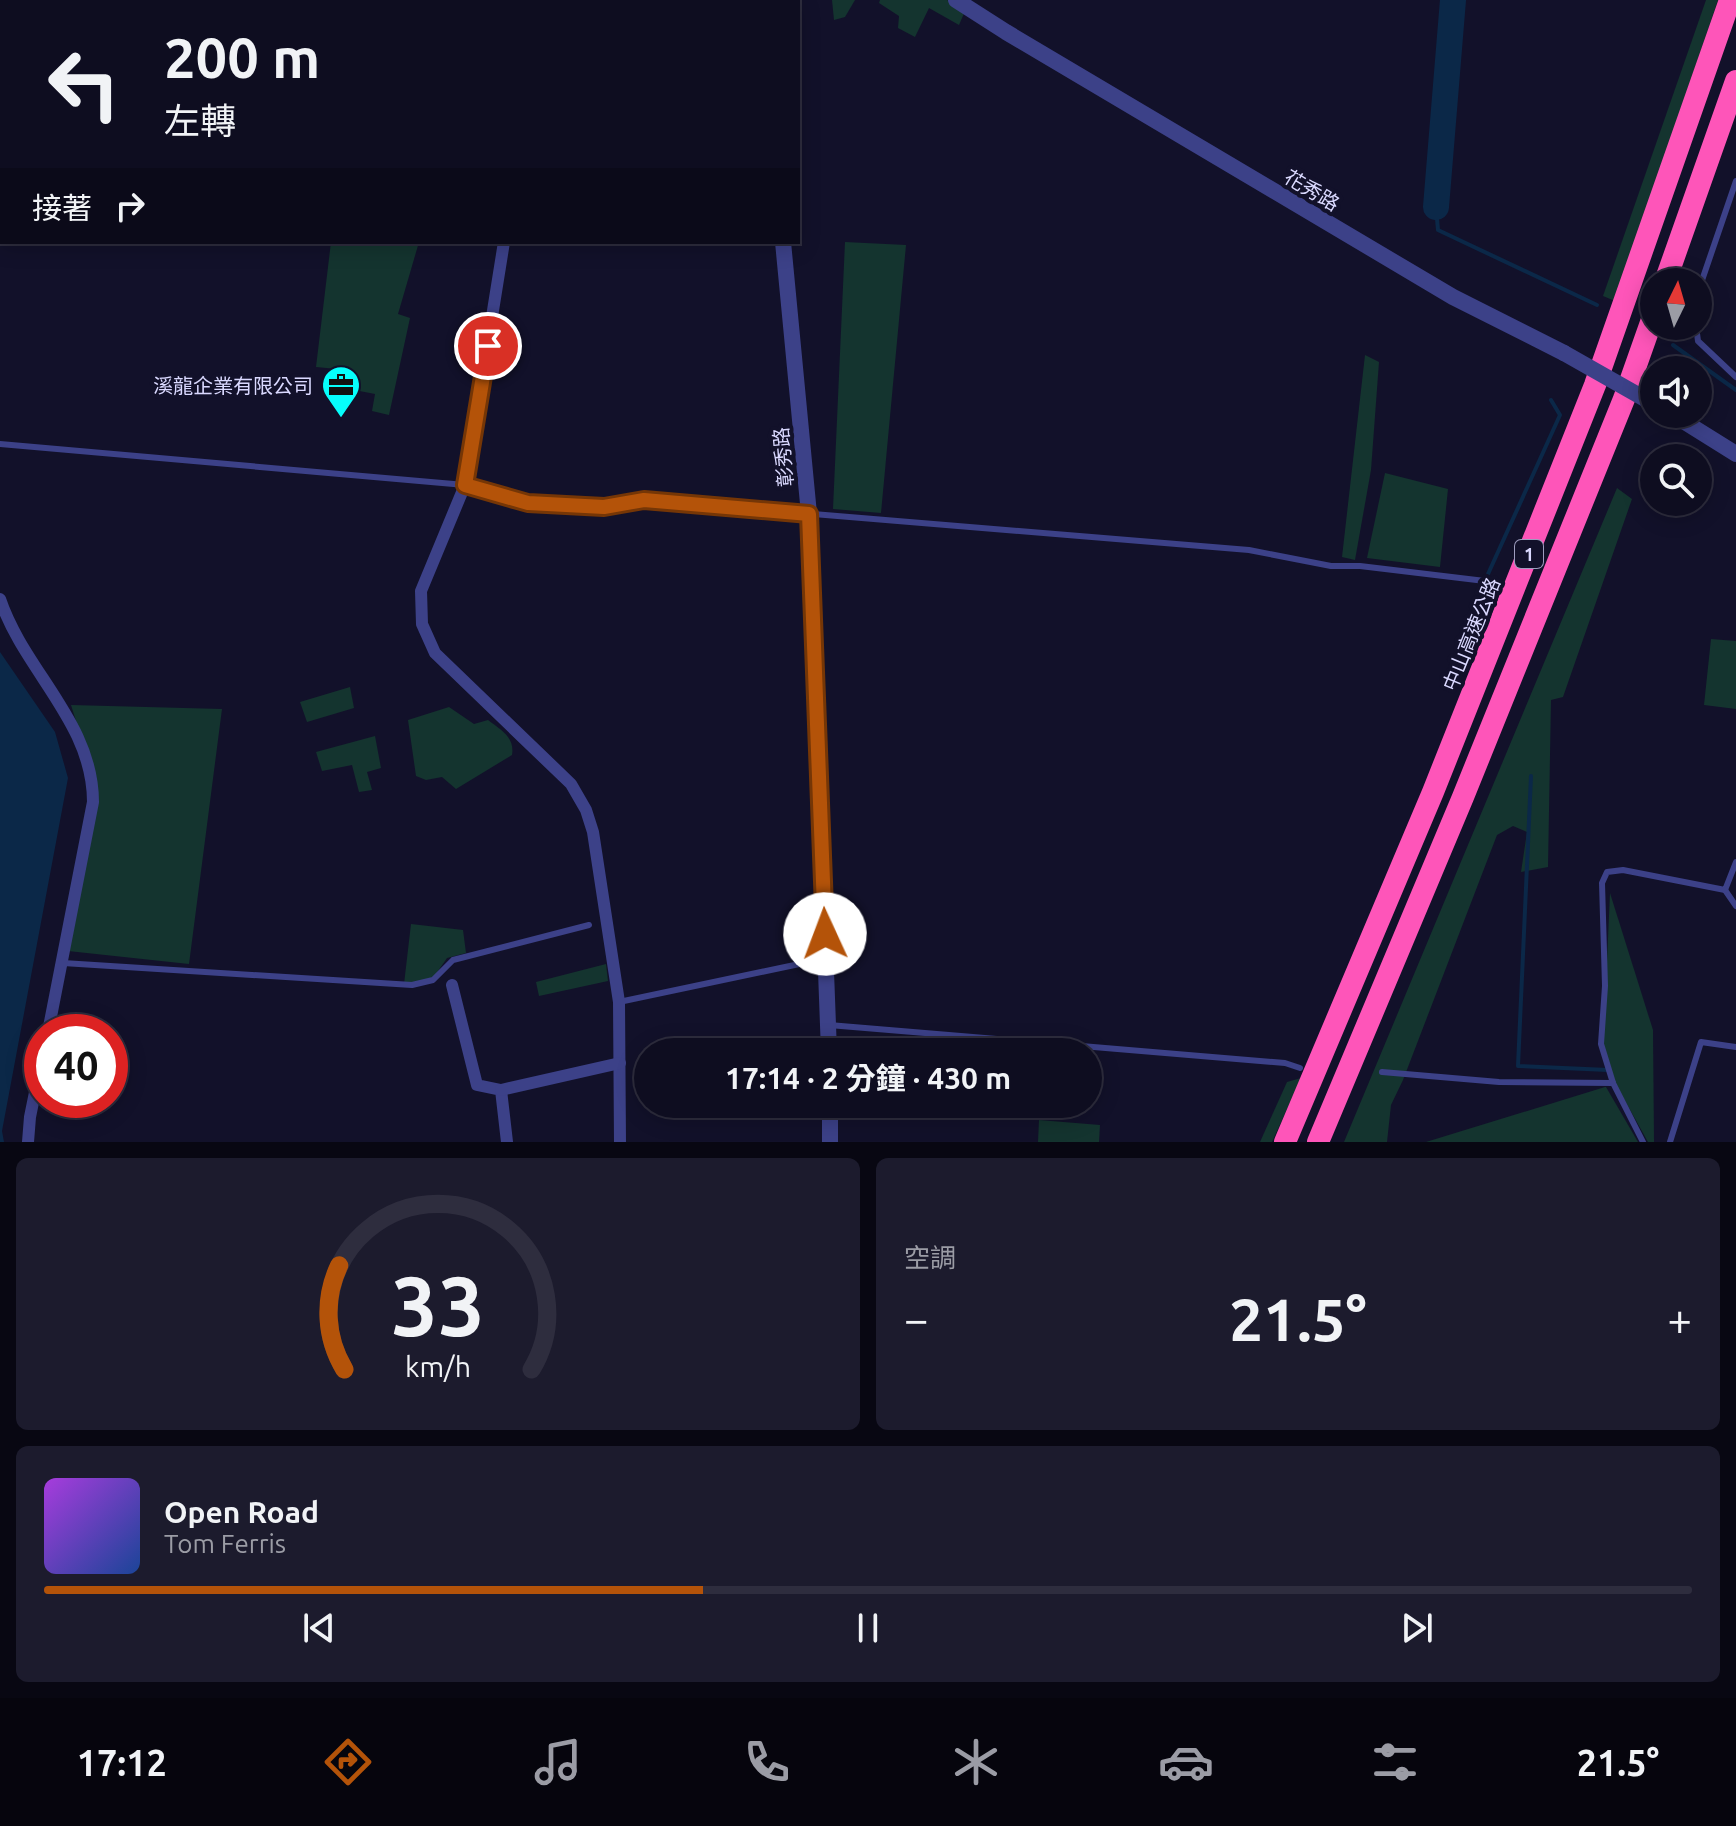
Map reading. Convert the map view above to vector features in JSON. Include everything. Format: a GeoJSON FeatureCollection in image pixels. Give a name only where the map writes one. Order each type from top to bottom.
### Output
{"type":"FeatureCollection","features":[{"type":"Feature","properties":{"kind":"highway","name":"中山高速公路"},"geometry":{"type":"LineString","coordinates":[[1285,1142],[1439,777],[1595,385],[1730,0]]}},
{"type":"Feature","properties":{"kind":"highway"},"geometry":{"type":"LineString","coordinates":[[1670,268],[1736,81]]}},
{"type":"Feature","properties":{"kind":"highway","name":"1"},"geometry":{"type":"LineString","coordinates":[[1318,1142],[1463,797],[1624,399],[1645,340]]}},
{"type":"Feature","properties":{"kind":"street","name":"花秀路"},"geometry":{"type":"LineString","coordinates":[[956,0],[1453,297],[1564,353],[1640,396]]}},
{"type":"Feature","properties":{"kind":"street"},"geometry":{"type":"LineString","coordinates":[[504,244],[465,485],[423,581],[420,602],[422,624],[429,644],[442,661],[571,784],[593,832],[619,1002],[620,1142]]}},
{"type":"Feature","properties":{"kind":"street","name":"彰秀路"},"geometry":{"type":"LineString","coordinates":[[783,244],[809,514],[829,1038]]}},
{"type":"Feature","properties":{"kind":"street"},"geometry":{"type":"LineString","coordinates":[[1695,428],[1736,454]]}},
{"type":"Feature","properties":{"kind":"street"},"geometry":{"type":"LineString","coordinates":[[0,599],[12,628],[80,738],[92,776],[93,802],[52,1014]]}},
{"type":"Feature","properties":{"kind":"street"},"geometry":{"type":"LineString","coordinates":[[452,985],[477,1085],[501,1090],[620,1063]]}},
{"type":"Feature","properties":{"kind":"street"},"geometry":{"type":"LineString","coordinates":[[501,1090],[507,1142]]}},
{"type":"Feature","properties":{"kind":"street"},"geometry":{"type":"LineString","coordinates":[[28,1142],[30,1118]]}},
{"type":"Feature","properties":{"kind":"street"},"geometry":{"type":"LineString","coordinates":[[830,1118],[830,1142]]}},
{"type":"Feature","properties":{"kind":"lane"},"geometry":{"type":"LineString","coordinates":[[1706,268],[1736,181]]}},
{"type":"Feature","properties":{"kind":"lane"},"geometry":{"type":"LineString","coordinates":[[1698,340],[1736,377]]}},
{"type":"Feature","properties":{"kind":"lane"},"geometry":{"type":"LineString","coordinates":[[0,444],[465,485],[528,503],[604,507],[644,500],[1249,550],[1331,566],[1360,566],[1485,581]]}},
{"type":"Feature","properties":{"kind":"lane"},"geometry":{"type":"LineString","coordinates":[[1725,890],[1736,862]]}},
{"type":"Feature","properties":{"kind":"lane"},"geometry":{"type":"LineString","coordinates":[[1643,1142],[1613,1083],[1601,1044],[1605,986],[1602,883],[1607,872],[1623,870],[1725,890],[1736,906]]}},
{"type":"Feature","properties":{"kind":"lane"},"geometry":{"type":"LineString","coordinates":[[63,963],[412,985],[433,980],[453,960],[589,925]]}},
{"type":"Feature","properties":{"kind":"lane"},"geometry":{"type":"LineString","coordinates":[[619,1002],[826,959]]}},
{"type":"Feature","properties":{"kind":"lane"},"geometry":{"type":"LineString","coordinates":[[829,1025],[1285,1063],[1300,1068]]}},
{"type":"Feature","properties":{"kind":"lane"},"geometry":{"type":"LineString","coordinates":[[1670,1142],[1701,1042],[1736,1047]]}},
{"type":"Feature","properties":{"kind":"lane"},"geometry":{"type":"LineString","coordinates":[[1382,1072],[1499,1082],[1613,1083]]}},
{"type":"Feature","properties":{"kind":"green space"},"geometry":{"type":"Polygon","coordinates":[[[832,0],[855,0],[845,17],[834,20],[832,0]]]}},
{"type":"Feature","properties":{"kind":"green space"},"geometry":{"type":"Polygon","coordinates":[[[880,0],[947,0],[965,11],[959,25],[929,8],[915,37],[898,28],[899,16],[879,3],[880,0]]]}},
{"type":"Feature","properties":{"kind":"green space"},"geometry":{"type":"Polygon","coordinates":[[[1706,0],[1718,0],[1615,301],[1603,296],[1706,0]]]}},
{"type":"Feature","properties":{"kind":"green space"},"geometry":{"type":"Polygon","coordinates":[[[845,242],[906,245],[881,513],[833,509],[845,242]]]}},
{"type":"Feature","properties":{"kind":"green space"},"geometry":{"type":"Polygon","coordinates":[[[331,244],[418,244],[398,314],[410,318],[389,415],[372,411],[375,394],[344,388],[347,370],[316,367],[331,244]]]}},
{"type":"Feature","properties":{"kind":"green space"},"geometry":{"type":"Polygon","coordinates":[[[1365,355],[1379,362],[1371,470],[1355,560],[1342,557],[1365,355]]]}},
{"type":"Feature","properties":{"kind":"green space"},"geometry":{"type":"Polygon","coordinates":[[[1385,473],[1448,489],[1440,567],[1367,558],[1385,473]]]}},
{"type":"Feature","properties":{"kind":"green space"},"geometry":{"type":"Polygon","coordinates":[[[1617,488],[1632,499],[1563,697],[1551,700],[1548,867],[1521,872],[1527,832],[1513,826],[1497,835],[1391,1105],[1387,1142],[1344,1142],[1617,488]]]}},
{"type":"Feature","properties":{"kind":"green space"},"geometry":{"type":"Polygon","coordinates":[[[1711,639],[1736,641],[1736,709],[1704,705],[1711,639]]]}},
{"type":"Feature","properties":{"kind":"green space"},"geometry":{"type":"Polygon","coordinates":[[[350,687],[354,708],[307,722],[300,702],[350,687]]]}},
{"type":"Feature","properties":{"kind":"green space"},"geometry":{"type":"Polygon","coordinates":[[[71,705],[222,709],[189,964],[68,951],[95,801],[91,769],[71,705]]]}},
{"type":"Feature","properties":{"kind":"green space"},"geometry":{"type":"Polygon","coordinates":[[[449,707],[474,724],[488,720],[506,734],[512,749],[512,755],[456,789],[442,777],[426,780],[416,776],[408,720],[449,707]]]}},
{"type":"Feature","properties":{"kind":"green space"},"geometry":{"type":"Polygon","coordinates":[[[375,736],[381,768],[367,772],[372,790],[359,792],[352,765],[322,771],[316,752],[375,736]]]}},
{"type":"Feature","properties":{"kind":"green space"},"geometry":{"type":"Polygon","coordinates":[[[1610,893],[1653,1030],[1654,1142],[1648,1142],[1609,1072],[1603,1052],[1610,893]]]}},
{"type":"Feature","properties":{"kind":"green space"},"geometry":{"type":"Polygon","coordinates":[[[411,924],[463,930],[466,953],[447,958],[429,984],[404,984],[411,924]]]}},
{"type":"Feature","properties":{"kind":"green space"},"geometry":{"type":"Polygon","coordinates":[[[606,964],[608,981],[539,996],[536,982],[606,964]]]}},
{"type":"Feature","properties":{"kind":"green space"},"geometry":{"type":"Polygon","coordinates":[[[1301,1078],[1272,1142],[1260,1142],[1287,1082],[1301,1078]]]}},
{"type":"Feature","properties":{"kind":"green space"},"geometry":{"type":"Polygon","coordinates":[[[1605,1087],[1638,1142],[1426,1142],[1605,1087]]]}},
{"type":"Feature","properties":{"kind":"green space"},"geometry":{"type":"Polygon","coordinates":[[[1039,1120],[1100,1125],[1099,1142],[1038,1142],[1039,1120]]]}},
{"type":"Feature","properties":{"kind":"water"},"geometry":{"type":"Polygon","coordinates":[[[0,652],[55,732],[68,778],[2,1131],[4,1142],[0,1142],[0,652]]]}},
{"type":"Feature","properties":{"kind":"waterway"},"geometry":{"type":"LineString","coordinates":[[1436,207],[1453,0]]}},
{"type":"Feature","properties":{"kind":"waterway"},"geometry":{"type":"LineString","coordinates":[[1436,207],[1438,230],[1597,305]]}},
{"type":"Feature","properties":{"kind":"waterway"},"geometry":{"type":"LineString","coordinates":[[1673,345],[1736,390]]}},
{"type":"Feature","properties":{"kind":"waterway"},"geometry":{"type":"LineString","coordinates":[[1488,574],[1560,415],[1551,400]]}},
{"type":"Feature","properties":{"kind":"waterway"},"geometry":{"type":"LineString","coordinates":[[1531,776],[1518,1066],[1609,1072]]}},
{"type":"Feature","properties":{"kind":"place","name":"溪龍企業有限公司"},"geometry":{"type":"Point","coordinates":[341,419]}},
{"type":"Feature","properties":{"kind":"route"},"geometry":{"type":"LineString","coordinates":[[488,346],[465,485],[528,503],[604,507],[644,500],[809,514],[825,934]]}}]}
